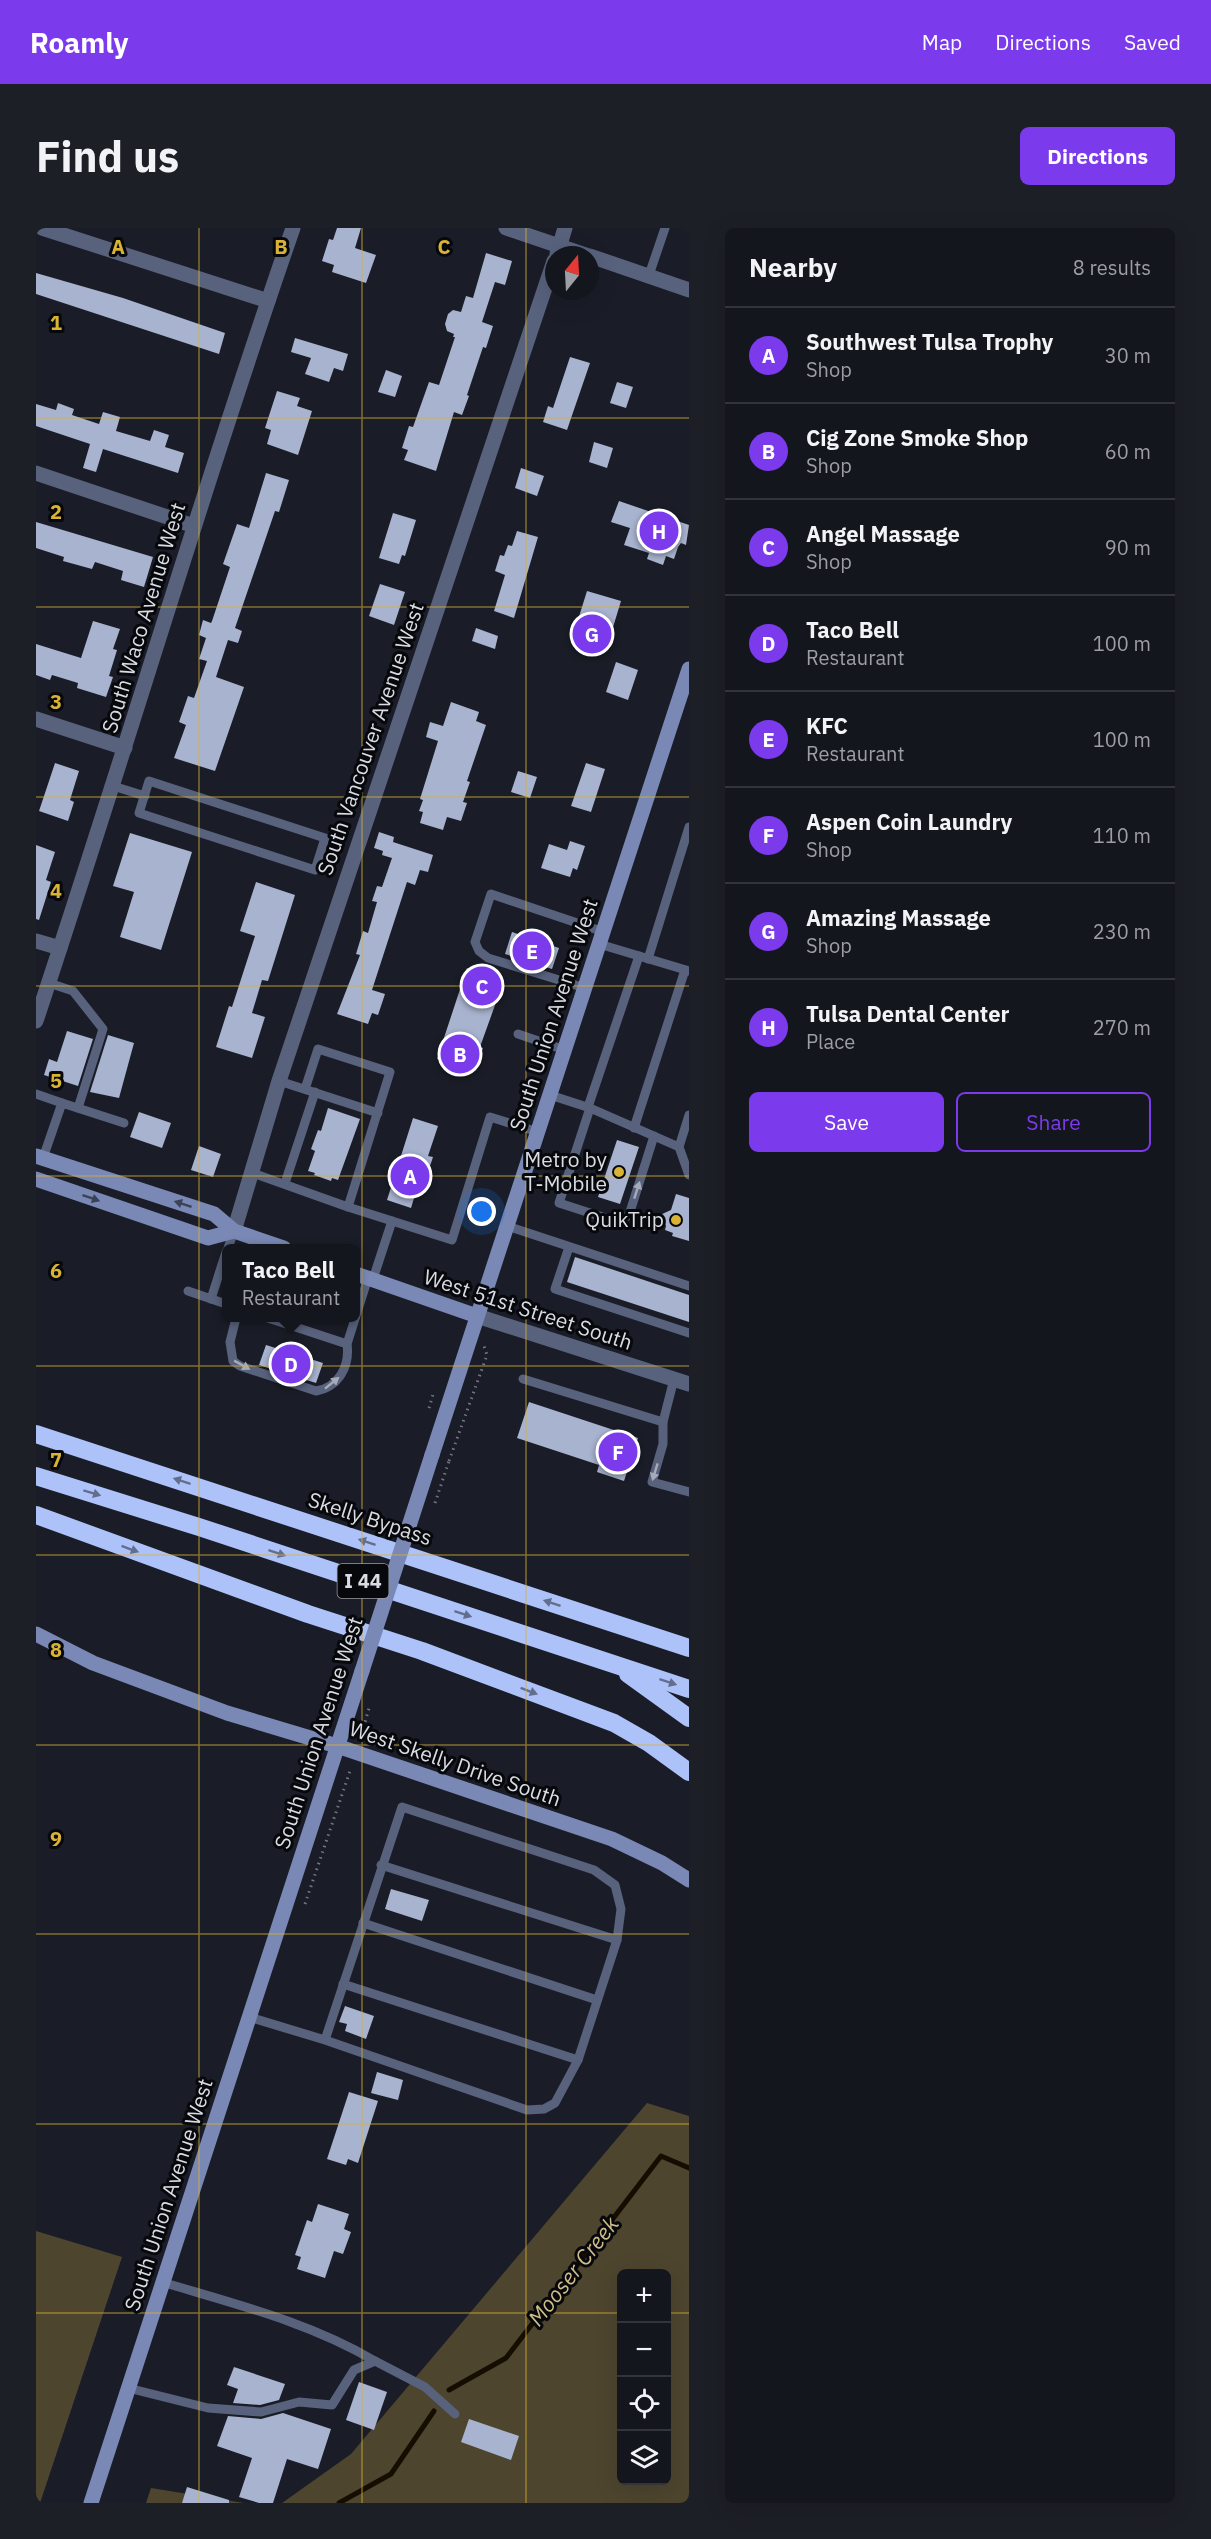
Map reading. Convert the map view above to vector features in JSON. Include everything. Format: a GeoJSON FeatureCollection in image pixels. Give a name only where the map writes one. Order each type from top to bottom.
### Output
{"type":"FeatureCollection","features":[{"type":"Feature","properties":{"kind":"highway","name":"Skelly Bypass"},"geometry":{"type":"LineString","coordinates":[[36,1434],[689,1648]]}},
{"type":"Feature","properties":{"kind":"highway","name":"I 44"},"geometry":{"type":"LineString","coordinates":[[36,1476],[689,1689]]}},
{"type":"Feature","properties":{"kind":"highway"},"geometry":{"type":"LineString","coordinates":[[36,1515],[614,1723],[649,1743],[689,1772]]}},
{"type":"Feature","properties":{"kind":"highway"},"geometry":{"type":"LineString","coordinates":[[614,1664],[689,1718]]}},
{"type":"Feature","properties":{"kind":"street"},"geometry":{"type":"LineString","coordinates":[[42,228],[268,301]]}},
{"type":"Feature","properties":{"kind":"street","name":"South Waco Avenue West"},"geometry":{"type":"LineString","coordinates":[[36,1021],[113,786],[194,526],[293,228]]}},
{"type":"Feature","properties":{"kind":"street"},"geometry":{"type":"LineString","coordinates":[[506,228],[549,246]]}},
{"type":"Feature","properties":{"kind":"street"},"geometry":{"type":"LineString","coordinates":[[559,246],[565,228]]}},
{"type":"Feature","properties":{"kind":"street"},"geometry":{"type":"LineString","coordinates":[[599,260],[689,290]]}},
{"type":"Feature","properties":{"kind":"street","name":"South Vancouver Avenue West"},"geometry":{"type":"LineString","coordinates":[[234,1231],[279,1081],[545,288]]}},
{"type":"Feature","properties":{"kind":"street"},"geometry":{"type":"LineString","coordinates":[[36,473],[194,526]]}},
{"type":"Feature","properties":{"kind":"street","name":"South Union Avenue West"},"geometry":{"type":"LineString","coordinates":[[91,2503],[689,669]]}},
{"type":"Feature","properties":{"kind":"street"},"geometry":{"type":"LineString","coordinates":[[36,718],[125,748]]}},
{"type":"Feature","properties":{"kind":"street"},"geometry":{"type":"LineString","coordinates":[[36,941],[60,948]]}},
{"type":"Feature","properties":{"kind":"street"},"geometry":{"type":"LineString","coordinates":[[40,1157],[214,1214],[234,1231],[272,1244]]}},
{"type":"Feature","properties":{"kind":"street"},"geometry":{"type":"LineString","coordinates":[[36,1179],[208,1238],[234,1231]]}},
{"type":"Feature","properties":{"kind":"street","name":"West 51st Street South"},"geometry":{"type":"LineString","coordinates":[[366,1277],[477,1316],[682,1381]]}},
{"type":"Feature","properties":{"kind":"street","name":"West Skelly Drive South"},"geometry":{"type":"LineString","coordinates":[[36,1634],[93,1663],[227,1713],[356,1752],[612,1839],[662,1863],[689,1880]]}},
{"type":"Feature","properties":{"kind":"lane"},"geometry":{"type":"LineString","coordinates":[[648,278],[665,228]]}},
{"type":"Feature","properties":{"kind":"lane"},"geometry":{"type":"LineString","coordinates":[[150,781],[326,838],[315,870],[139,813],[145,796],[150,781]]}},
{"type":"Feature","properties":{"kind":"lane"},"geometry":{"type":"LineString","coordinates":[[113,786],[145,796]]}},
{"type":"Feature","properties":{"kind":"lane"},"geometry":{"type":"LineString","coordinates":[[654,1136],[629,1215],[618,1222],[559,1203],[589,1108],[689,827]]}},
{"type":"Feature","properties":{"kind":"lane"},"geometry":{"type":"LineString","coordinates":[[585,988],[488,957],[479,951],[475,942],[491,894],[602,938],[644,958],[687,971],[634,1128]]}},
{"type":"Feature","properties":{"kind":"lane"},"geometry":{"type":"LineString","coordinates":[[49,983],[73,991],[103,1029],[78,1108]]}},
{"type":"Feature","properties":{"kind":"lane"},"geometry":{"type":"LineString","coordinates":[[518,1034],[565,1050]]}},
{"type":"Feature","properties":{"kind":"lane"},"geometry":{"type":"LineString","coordinates":[[304,1089],[318,1049],[390,1072],[348,1207]]}},
{"type":"Feature","properties":{"kind":"lane"},"geometry":{"type":"LineString","coordinates":[[279,1081],[378,1113]]}},
{"type":"Feature","properties":{"kind":"lane"},"geometry":{"type":"LineString","coordinates":[[285,1183],[315,1092]]}},
{"type":"Feature","properties":{"kind":"lane"},"geometry":{"type":"LineString","coordinates":[[36,1094],[123,1124]]}},
{"type":"Feature","properties":{"kind":"lane"},"geometry":{"type":"LineString","coordinates":[[550,1095],[589,1108],[679,1147]]}},
{"type":"Feature","properties":{"kind":"lane"},"geometry":{"type":"LineString","coordinates":[[40,1157],[62,1103]]}},
{"type":"Feature","properties":{"kind":"lane"},"geometry":{"type":"LineString","coordinates":[[689,1114],[679,1147],[689,1175]]}},
{"type":"Feature","properties":{"kind":"lane"},"geometry":{"type":"LineString","coordinates":[[250,1172],[348,1207],[452,1240],[490,1117],[538,1132]]}},
{"type":"Feature","properties":{"kind":"lane"},"geometry":{"type":"LineString","coordinates":[[360,1298],[366,1277],[392,1221]]}},
{"type":"Feature","properties":{"kind":"lane"},"geometry":{"type":"LineString","coordinates":[[507,1226],[689,1286]]}},
{"type":"Feature","properties":{"kind":"lane"},"geometry":{"type":"LineString","coordinates":[[229,1244],[234,1231]]}},
{"type":"Feature","properties":{"kind":"lane"},"geometry":{"type":"LineString","coordinates":[[569,1247],[555,1289],[689,1333]]}},
{"type":"Feature","properties":{"kind":"lane"},"geometry":{"type":"LineString","coordinates":[[211,1299],[222,1265]]}},
{"type":"Feature","properties":{"kind":"lane"},"geometry":{"type":"LineString","coordinates":[[188,1291],[222,1303]]}},
{"type":"Feature","properties":{"kind":"lane"},"geometry":{"type":"LineString","coordinates":[[235,1322],[230,1342],[233,1361],[240,1366],[316,1391],[335,1384],[341,1376],[353,1322]]}},
{"type":"Feature","properties":{"kind":"lane"},"geometry":{"type":"LineString","coordinates":[[283,1322],[347,1344]]}},
{"type":"Feature","properties":{"kind":"lane"},"geometry":{"type":"LineString","coordinates":[[523,1379],[663,1422]]}},
{"type":"Feature","properties":{"kind":"lane"},"geometry":{"type":"LineString","coordinates":[[682,1381],[663,1422],[663,1444],[652,1482],[689,1492]]}},
{"type":"Feature","properties":{"kind":"lane"},"geometry":{"type":"LineString","coordinates":[[249,2017],[326,2040],[527,2110],[544,2109],[555,2103],[578,2060],[617,1940],[621,1909],[615,1885],[594,1870],[402,1807],[381,1865],[326,2040]]}},
{"type":"Feature","properties":{"kind":"lane"},"geometry":{"type":"LineString","coordinates":[[381,1865],[617,1940]]}},
{"type":"Feature","properties":{"kind":"lane"},"geometry":{"type":"LineString","coordinates":[[363,1923],[597,2000]]}},
{"type":"Feature","properties":{"kind":"lane"},"geometry":{"type":"LineString","coordinates":[[343,1984],[578,2060]]}},
{"type":"Feature","properties":{"kind":"lane"},"geometry":{"type":"LineString","coordinates":[[162,2282],[304,2326],[348,2345],[425,2387],[455,2414]]}},
{"type":"Feature","properties":{"kind":"lane"},"geometry":{"type":"LineString","coordinates":[[128,2388],[208,2408],[261,2412],[299,2402],[332,2405],[354,2370],[375,2361]]}},
{"type":"Feature","properties":{"kind":"path","name":"South Union Avenue West"},"geometry":{"type":"LineString","coordinates":[[356,1752],[371,1699]]}},
{"type":"Feature","properties":{"kind":"shaded area"},"geometry":{"type":"Polygon","coordinates":[[[647,2103],[689,2116],[689,2503],[282,2503],[351,2454],[647,2103]]]}},
{"type":"Feature","properties":{"kind":"shaded area"},"geometry":{"type":"Polygon","coordinates":[[[36,2231],[122,2257],[40,2503],[36,2503],[36,2231]]]}},
{"type":"Feature","properties":{"kind":"shaded area"},"geometry":{"type":"Polygon","coordinates":[[[151,2488],[244,2503],[146,2503],[151,2488]]]}},
{"type":"Feature","properties":{"kind":"building"},"geometry":{"type":"Polygon","coordinates":[[[337,228],[361,228],[355,248],[376,255],[366,283],[332,272],[334,265],[322,261],[329,239],[333,240],[337,228]]]}},
{"type":"Feature","properties":{"kind":"building"},"geometry":{"type":"Polygon","coordinates":[[[486,253],[512,261],[505,285],[495,282],[482,322],[493,326],[486,348],[483,347],[462,415],[454,412],[436,471],[404,460],[408,450],[402,448],[409,426],[413,427],[429,382],[439,385],[455,337],[447,331],[445,324],[448,314],[453,310],[461,312],[466,296],[473,298],[486,253]]]}},
{"type":"Feature","properties":{"kind":"building"},"geometry":{"type":"Polygon","coordinates":[[[36,273],[123,298],[225,333],[219,354],[36,294],[36,273]]]}},
{"type":"Feature","properties":{"kind":"building"},"geometry":{"type":"Polygon","coordinates":[[[295,338],[348,354],[343,371],[334,368],[329,382],[305,374],[311,358],[291,352],[295,338]]]}},
{"type":"Feature","properties":{"kind":"building"},"geometry":{"type":"Polygon","coordinates":[[[570,357],[590,363],[567,430],[543,422],[548,406],[553,408],[570,357]]]}},
{"type":"Feature","properties":{"kind":"building"},"geometry":{"type":"Polygon","coordinates":[[[386,370],[402,376],[395,397],[378,392],[386,370]]]}},
{"type":"Feature","properties":{"kind":"building"},"geometry":{"type":"Polygon","coordinates":[[[617,382],[633,387],[626,408],[610,403],[617,382]]]}},
{"type":"Feature","properties":{"kind":"building"},"geometry":{"type":"Polygon","coordinates":[[[277,391],[300,398],[297,406],[312,411],[298,455],[267,444],[271,430],[265,428],[277,391]]]}},
{"type":"Feature","properties":{"kind":"building"},"geometry":{"type":"Polygon","coordinates":[[[58,403],[74,409],[72,415],[99,424],[103,412],[120,417],[116,431],[150,441],[154,430],[169,435],[165,447],[184,453],[178,473],[103,449],[96,472],[83,468],[90,444],[36,426],[36,404],[56,410],[58,403]]]}},
{"type":"Feature","properties":{"kind":"building"},"geometry":{"type":"Polygon","coordinates":[[[594,442],[613,448],[607,468],[589,462],[594,442]]]}},
{"type":"Feature","properties":{"kind":"building"},"geometry":{"type":"Polygon","coordinates":[[[521,468],[544,476],[537,496],[515,488],[521,468]]]}},
{"type":"Feature","properties":{"kind":"building"},"geometry":{"type":"Polygon","coordinates":[[[266,473],[289,480],[279,512],[275,511],[235,628],[242,631],[238,643],[228,640],[216,677],[244,687],[215,771],[174,758],[186,725],[179,722],[188,696],[194,698],[207,661],[199,659],[206,638],[199,635],[203,620],[211,623],[212,621],[230,567],[223,564],[237,524],[249,528],[266,473]]]}},
{"type":"Feature","properties":{"kind":"building"},"geometry":{"type":"Polygon","coordinates":[[[619,501],[689,525],[686,545],[681,543],[674,559],[666,556],[663,565],[647,559],[649,553],[624,545],[630,528],[611,522],[619,501]]]}},
{"type":"Feature","properties":{"kind":"building"},"geometry":{"type":"Polygon","coordinates":[[[393,513],[416,520],[405,556],[402,555],[399,564],[379,558],[393,513]]]}},
{"type":"Feature","properties":{"kind":"building"},"geometry":{"type":"Polygon","coordinates":[[[36,522],[153,557],[144,587],[121,580],[123,571],[95,562],[92,569],[63,561],[64,557],[36,548],[36,522]]]}},
{"type":"Feature","properties":{"kind":"building"},"geometry":{"type":"Polygon","coordinates":[[[517,531],[538,537],[514,618],[494,611],[505,575],[495,571],[500,555],[504,556],[508,545],[512,546],[517,531]]]}},
{"type":"Feature","properties":{"kind":"building"},"geometry":{"type":"Polygon","coordinates":[[[380,584],[405,592],[394,625],[369,616],[380,584]]]}},
{"type":"Feature","properties":{"kind":"building"},"geometry":{"type":"Polygon","coordinates":[[[587,591],[621,601],[607,647],[573,636],[587,591]]]}},
{"type":"Feature","properties":{"kind":"building"},"geometry":{"type":"Polygon","coordinates":[[[93,621],[120,629],[113,649],[117,650],[109,676],[113,677],[106,697],[77,688],[78,683],[52,675],[50,680],[36,675],[36,644],[81,658],[93,621]]]}},
{"type":"Feature","properties":{"kind":"building"},"geometry":{"type":"Polygon","coordinates":[[[476,628],[498,636],[495,649],[472,641],[476,628]]]}},
{"type":"Feature","properties":{"kind":"building"},"geometry":{"type":"Polygon","coordinates":[[[616,662],[638,670],[628,700],[606,692],[616,662]]]}},
{"type":"Feature","properties":{"kind":"building"},"geometry":{"type":"Polygon","coordinates":[[[451,702],[479,712],[476,721],[486,725],[467,781],[470,782],[463,802],[467,803],[461,821],[447,817],[443,830],[420,823],[423,812],[419,811],[423,800],[420,799],[438,741],[426,737],[430,722],[443,726],[451,702]]]}},
{"type":"Feature","properties":{"kind":"building"},"geometry":{"type":"Polygon","coordinates":[[[55,763],[79,771],[70,800],[74,802],[68,821],[39,811],[55,763]]]}},
{"type":"Feature","properties":{"kind":"building"},"geometry":{"type":"Polygon","coordinates":[[[586,763],[605,769],[591,812],[571,806],[586,763]]]}},
{"type":"Feature","properties":{"kind":"building"},"geometry":{"type":"Polygon","coordinates":[[[518,771],[537,777],[530,798],[511,792],[518,771]]]}},
{"type":"Feature","properties":{"kind":"building"},"geometry":{"type":"Polygon","coordinates":[[[379,832],[394,837],[393,842],[433,855],[428,872],[420,870],[415,885],[407,882],[372,990],[385,994],[378,1015],[372,1013],[368,1024],[337,1014],[360,955],[356,954],[363,931],[368,933],[377,902],[372,901],[377,886],[382,887],[392,858],[382,855],[383,851],[374,848],[379,832]]]}},
{"type":"Feature","properties":{"kind":"building"},"geometry":{"type":"Polygon","coordinates":[[[130,833],[192,852],[161,950],[120,937],[134,892],[113,886],[130,833]]]}},
{"type":"Feature","properties":{"kind":"building"},"geometry":{"type":"Polygon","coordinates":[[[570,841],[585,846],[577,870],[573,868],[570,877],[541,868],[549,844],[567,850],[570,841]]]}},
{"type":"Feature","properties":{"kind":"building"},"geometry":{"type":"Polygon","coordinates":[[[36,845],[55,852],[46,880],[51,882],[39,920],[36,919],[36,845]]]}},
{"type":"Feature","properties":{"kind":"building"},"geometry":{"type":"Polygon","coordinates":[[[256,882],[295,895],[268,981],[262,980],[252,1013],[265,1017],[252,1058],[216,1047],[229,1006],[232,1007],[255,936],[240,931],[256,882]]]}},
{"type":"Feature","properties":{"kind":"building"},"geometry":{"type":"Polygon","coordinates":[[[512,932],[559,948],[552,969],[505,954],[512,932]]]}},
{"type":"Feature","properties":{"kind":"building"},"geometry":{"type":"Polygon","coordinates":[[[467,968],[504,980],[480,1047],[483,1048],[475,1071],[437,1059],[467,968]]]}},
{"type":"Feature","properties":{"kind":"building"},"geometry":{"type":"Polygon","coordinates":[[[67,1031],[93,1039],[78,1086],[44,1075],[49,1059],[57,1062],[67,1031]]]}},
{"type":"Feature","properties":{"kind":"building"},"geometry":{"type":"Polygon","coordinates":[[[108,1035],[134,1043],[119,1098],[90,1092],[108,1035]]]}},
{"type":"Feature","properties":{"kind":"building"},"geometry":{"type":"Polygon","coordinates":[[[328,1108],[360,1119],[338,1180],[332,1178],[331,1181],[308,1171],[315,1151],[311,1149],[318,1130],[321,1131],[328,1108]]]}},
{"type":"Feature","properties":{"kind":"building"},"geometry":{"type":"Polygon","coordinates":[[[139,1112],[171,1123],[162,1148],[130,1137],[139,1112]]]}},
{"type":"Feature","properties":{"kind":"building"},"geometry":{"type":"Polygon","coordinates":[[[413,1118],[438,1126],[428,1156],[433,1157],[420,1196],[415,1195],[411,1208],[387,1200],[413,1118]]]}},
{"type":"Feature","properties":{"kind":"building","name":"Metro by T-Mobile"},"geometry":{"type":"Polygon","coordinates":[[[617,1140],[639,1147],[620,1204],[598,1197],[617,1140]]]}},
{"type":"Feature","properties":{"kind":"building"},"geometry":{"type":"Polygon","coordinates":[[[199,1146],[221,1154],[213,1177],[191,1170],[199,1146]]]}},
{"type":"Feature","properties":{"kind":"building","name":"QuikTrip"},"geometry":{"type":"Polygon","coordinates":[[[676,1194],[689,1198],[689,1241],[672,1236],[673,1233],[665,1230],[666,1226],[660,1215],[671,1210],[676,1194]]]}},
{"type":"Feature","properties":{"kind":"building","name":"QuikTrip"},"geometry":{"type":"Polygon","coordinates":[[[575,1257],[689,1295],[689,1322],[567,1282],[575,1257]]]}},
{"type":"Feature","properties":{"kind":"building"},"geometry":{"type":"Polygon","coordinates":[[[266,1345],[323,1363],[316,1383],[259,1365],[266,1345]]]}},
{"type":"Feature","properties":{"kind":"building"},"geometry":{"type":"Polygon","coordinates":[[[529,1402],[638,1438],[624,1481],[597,1472],[599,1465],[517,1438],[529,1402]]]}},
{"type":"Feature","properties":{"kind":"building"},"geometry":{"type":"Polygon","coordinates":[[[391,1889],[429,1900],[422,1921],[385,1909],[391,1889]]]}},
{"type":"Feature","properties":{"kind":"building"},"geometry":{"type":"Polygon","coordinates":[[[345,2006],[374,2016],[366,2039],[345,2031],[347,2024],[339,2022],[345,2006]]]}},
{"type":"Feature","properties":{"kind":"building"},"geometry":{"type":"Polygon","coordinates":[[[377,2072],[403,2080],[398,2100],[371,2093],[377,2072]]]}},
{"type":"Feature","properties":{"kind":"building"},"geometry":{"type":"Polygon","coordinates":[[[349,2092],[378,2101],[358,2163],[348,2159],[346,2165],[327,2159],[349,2092]]]}},
{"type":"Feature","properties":{"kind":"building"},"geometry":{"type":"Polygon","coordinates":[[[318,2204],[349,2214],[344,2229],[351,2232],[343,2254],[334,2251],[325,2278],[297,2269],[301,2257],[295,2255],[307,2220],[312,2222],[318,2204]]]}},
{"type":"Feature","properties":{"kind":"building"},"geometry":{"type":"Polygon","coordinates":[[[234,2367],[285,2384],[279,2400],[260,2405],[233,2403],[238,2389],[227,2385],[234,2367]]]}},
{"type":"Feature","properties":{"kind":"building"},"geometry":{"type":"Polygon","coordinates":[[[359,2382],[387,2392],[374,2430],[346,2420],[359,2382]]]}},
{"type":"Feature","properties":{"kind":"building"},"geometry":{"type":"Polygon","coordinates":[[[283,2413],[331,2429],[318,2469],[287,2459],[273,2503],[259,2503],[239,2497],[252,2458],[217,2446],[228,2416],[261,2419],[283,2413]]]}},
{"type":"Feature","properties":{"kind":"building"},"geometry":{"type":"Polygon","coordinates":[[[469,2419],[519,2436],[511,2460],[461,2442],[469,2419]]]}},
{"type":"Feature","properties":{"kind":"building"},"geometry":{"type":"Polygon","coordinates":[[[187,2487],[229,2500],[229,2503],[182,2503],[187,2487]]]}},
{"type":"Feature","properties":{"kind":"waterway","name":"Mooser Creek"},"geometry":{"type":"LineString","coordinates":[[449,2390],[506,2358],[661,2156],[689,2168]]}},
{"type":"Feature","properties":{"kind":"waterway","name":"Mooser Creek"},"geometry":{"type":"LineString","coordinates":[[339,2503],[391,2474],[434,2411]]}},
{"type":"Feature","properties":{"kind":"place","name":"Tulsa Dental Center"},"geometry":{"type":"Point","coordinates":[659,531]}},
{"type":"Feature","properties":{"kind":"place","name":"Amazing Massage"},"geometry":{"type":"Point","coordinates":[592,634]}},
{"type":"Feature","properties":{"kind":"place","name":"KFC"},"geometry":{"type":"Point","coordinates":[532,951]}},
{"type":"Feature","properties":{"kind":"place","name":"Angel Massage"},"geometry":{"type":"Point","coordinates":[482,986]}},
{"type":"Feature","properties":{"kind":"place","name":"Cig Zone Smoke Shop"},"geometry":{"type":"Point","coordinates":[460,1054]}},
{"type":"Feature","properties":{"kind":"place","name":"Metro by T-Mobile"},"geometry":{"type":"Point","coordinates":[619,1172]}},
{"type":"Feature","properties":{"kind":"place","name":"Southwest Tulsa Trophy"},"geometry":{"type":"Point","coordinates":[410,1176]}},
{"type":"Feature","properties":{"kind":"place","name":"QuikTrip"},"geometry":{"type":"Point","coordinates":[676,1220]}},
{"type":"Feature","properties":{"kind":"place","name":"Taco Bell"},"geometry":{"type":"Point","coordinates":[291,1364]}},
{"type":"Feature","properties":{"kind":"place","name":"Aspen Coin Laundry"},"geometry":{"type":"Point","coordinates":[618,1452]}}]}
